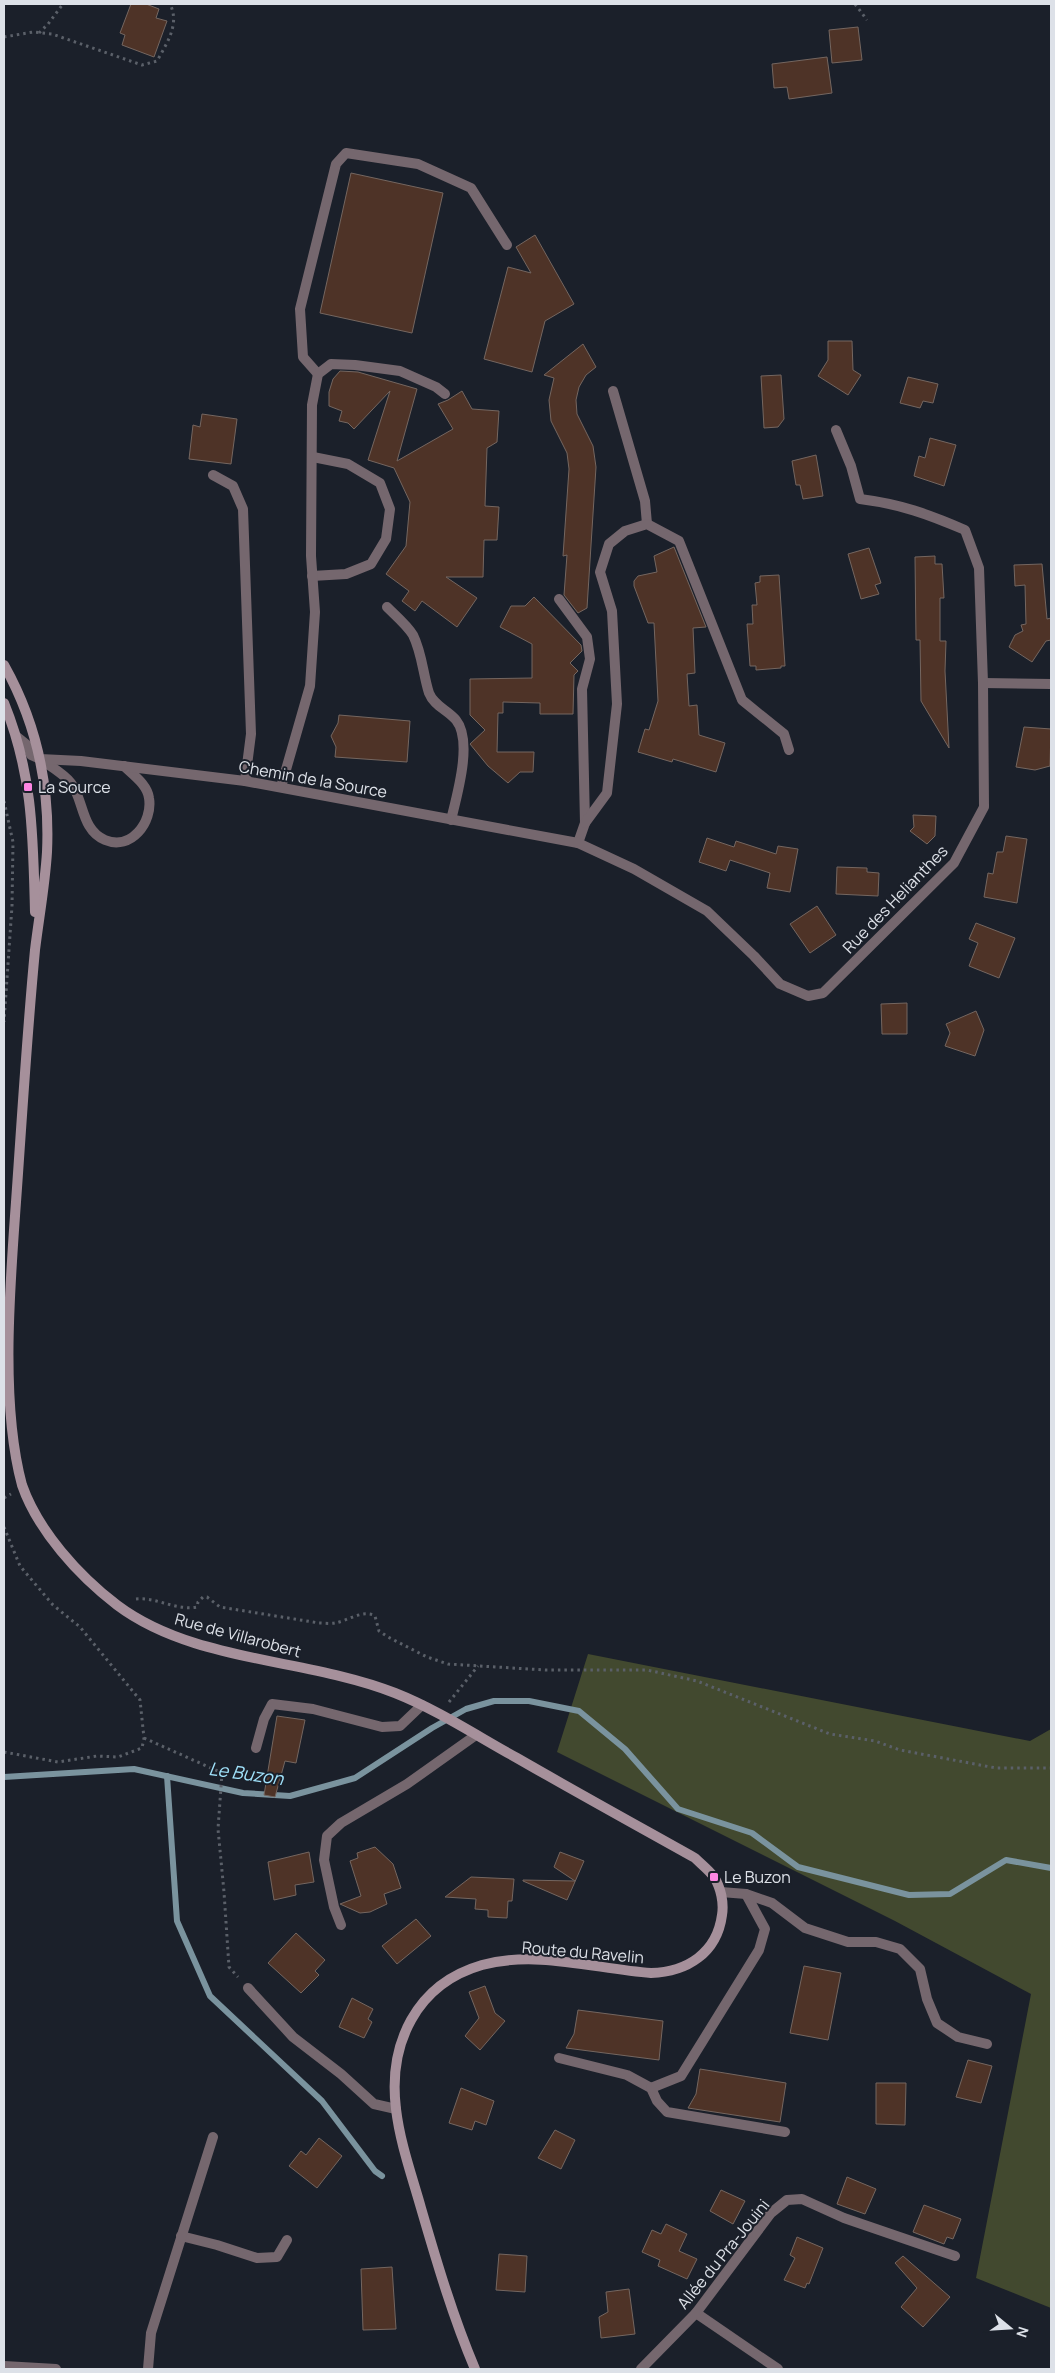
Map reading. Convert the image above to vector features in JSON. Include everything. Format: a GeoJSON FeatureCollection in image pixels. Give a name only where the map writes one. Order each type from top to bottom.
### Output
{"type":"FeatureCollection","features":[{"type":"Feature","properties":{"kind":"main road","name":"Rue de Villarobert"},"geometry":{"type":"LineString","coordinates":[[4,665],[31,724],[40,759],[47,815],[46,854],[35,950],[6,1333],[8,1407],[12,1446],[22,1487],[63,1555],[90,1583],[121,1608],[154,1628],[185,1639],[233,1652],[364,1682],[422,1705],[440,1715]]}},
{"type":"Feature","properties":{"kind":"main road","name":"Rue de Villarobert"},"geometry":{"type":"LineString","coordinates":[[4,703],[17,737],[24,763],[32,813],[35,950]]}},
{"type":"Feature","properties":{"kind":"main road","name":"Route du Ravelin"},"geometry":{"type":"LineString","coordinates":[[440,1715],[695,1858],[714,1877],[720,1892],[723,1908],[720,1926],[707,1952],[675,1970],[641,1973],[522,1960],[482,1965],[444,1982],[427,1996],[416,2010],[406,2028],[399,2049],[395,2078],[396,2109],[443,2285],[475,2369]]}},
{"type":"Feature","properties":{"kind":"street"},"geometry":{"type":"LineString","coordinates":[[318,374],[303,357],[300,309],[336,164],[346,153],[418,164],[471,188],[507,245]]}},
{"type":"Feature","properties":{"kind":"street"},"geometry":{"type":"LineString","coordinates":[[280,787],[310,686],[315,612],[312,576],[312,405],[318,374],[331,364],[354,364],[400,371],[436,387],[445,394]]}},
{"type":"Feature","properties":{"kind":"street"},"geometry":{"type":"LineString","coordinates":[[613,391],[645,501],[646,524]]}},
{"type":"Feature","properties":{"kind":"street","name":"Rue des Helianthes"},"geometry":{"type":"LineString","coordinates":[[578,843],[634,869],[708,911],[780,984],[808,996],[823,993],[954,863],[984,807],[983,683],[979,568],[966,530],[893,503],[860,499],[851,466],[836,430]]}},
{"type":"Feature","properties":{"kind":"street"},"geometry":{"type":"LineString","coordinates":[[312,457],[348,464],[380,482],[390,509],[386,539],[371,564],[346,574],[312,576]]}},
{"type":"Feature","properties":{"kind":"street"},"geometry":{"type":"LineString","coordinates":[[213,475],[233,486],[243,509],[251,734],[245,781]]}},
{"type":"Feature","properties":{"kind":"street"},"geometry":{"type":"LineString","coordinates":[[578,843],[585,823],[607,793],[616,704],[612,611],[600,572],[609,544],[624,531],[646,524],[679,542],[742,700],[784,734],[789,750]]}},
{"type":"Feature","properties":{"kind":"street"},"geometry":{"type":"LineString","coordinates":[[559,598],[587,637],[590,659],[582,689],[585,823]]}},
{"type":"Feature","properties":{"kind":"street"},"geometry":{"type":"LineString","coordinates":[[386,607],[412,633],[425,670],[430,695],[439,706],[455,719],[463,731],[461,776],[451,820]]}},
{"type":"Feature","properties":{"kind":"street"},"geometry":{"type":"LineString","coordinates":[[983,683],[1051,684]]}},
{"type":"Feature","properties":{"kind":"street"},"geometry":{"type":"LineString","coordinates":[[17,737],[27,745],[31,755],[40,759],[70,782],[77,794],[84,817],[104,840],[116,842],[128,840],[145,824],[149,812],[149,797],[142,783],[124,766]]}},
{"type":"Feature","properties":{"kind":"street","name":"Chemin de la Source"},"geometry":{"type":"LineString","coordinates":[[40,759],[81,760],[245,781],[578,843]]}},
{"type":"Feature","properties":{"kind":"street"},"geometry":{"type":"LineString","coordinates":[[256,1748],[264,1719],[272,1704],[313,1709],[382,1728],[400,1726],[422,1705]]}},
{"type":"Feature","properties":{"kind":"street"},"geometry":{"type":"LineString","coordinates":[[341,1925],[334,1907],[324,1860],[327,1836],[341,1823],[407,1784],[476,1735]]}},
{"type":"Feature","properties":{"kind":"street"},"geometry":{"type":"LineString","coordinates":[[720,1892],[746,1894],[772,1903],[805,1928],[848,1942],[876,1942],[900,1949],[920,1968],[928,2000],[937,2023],[958,2037],[987,2044]]}},
{"type":"Feature","properties":{"kind":"street"},"geometry":{"type":"LineString","coordinates":[[651,2088],[681,2076],[759,1950],[765,1929],[746,1894]]}},
{"type":"Feature","properties":{"kind":"street"},"geometry":{"type":"LineString","coordinates":[[248,1988],[293,2037],[374,2104],[396,2109]]}},
{"type":"Feature","properties":{"kind":"street"},"geometry":{"type":"LineString","coordinates":[[559,2058],[627,2075],[651,2088],[656,2101],[667,2112],[786,2132]]}},
{"type":"Feature","properties":{"kind":"street"},"geometry":{"type":"LineString","coordinates":[[148,2369],[151,2333],[213,2137]]}},
{"type":"Feature","properties":{"kind":"street","name":"Allée du Pra-Jouini"},"geometry":{"type":"LineString","coordinates":[[641,2369],[696,2312],[771,2213],[787,2200],[802,2199],[844,2218],[955,2256]]}},
{"type":"Feature","properties":{"kind":"street"},"geometry":{"type":"LineString","coordinates":[[181,2236],[218,2245],[257,2258],[277,2257],[287,2240]]}},
{"type":"Feature","properties":{"kind":"street"},"geometry":{"type":"LineString","coordinates":[[696,2312],[778,2369]]}},
{"type":"Feature","properties":{"kind":"street"},"geometry":{"type":"LineString","coordinates":[[4,2366],[56,2369]]}},
{"type":"Feature","properties":{"kind":"path"},"geometry":{"type":"LineString","coordinates":[[39,33],[63,4]]}},
{"type":"Feature","properties":{"kind":"path"},"geometry":{"type":"LineString","coordinates":[[4,37],[39,33],[52,34],[142,65],[157,61],[168,41],[175,20],[170,4]]}},
{"type":"Feature","properties":{"kind":"path"},"geometry":{"type":"LineString","coordinates":[[855,4],[867,20]]}},
{"type":"Feature","properties":{"kind":"path"},"geometry":{"type":"LineString","coordinates":[[4,801],[12,842],[12,906],[4,1022]]}},
{"type":"Feature","properties":{"kind":"path"},"geometry":{"type":"LineString","coordinates":[[4,1527],[20,1566],[53,1605],[80,1627],[140,1700],[144,1738],[142,1748],[118,1756],[96,1756],[58,1762],[4,1752]]}},
{"type":"Feature","properties":{"kind":"path"},"geometry":{"type":"LineString","coordinates":[[121,1608],[131,1600],[140,1599],[188,1608],[197,1607],[198,1602],[203,1597],[208,1597],[220,1607],[319,1623],[334,1623],[362,1614],[371,1614],[375,1616],[379,1631],[427,1657],[448,1664],[545,1670],[647,1670],[697,1681],[830,1734],[875,1741],[900,1750],[996,1768],[1051,1768]]}},
{"type":"Feature","properties":{"kind":"path"},"geometry":{"type":"LineString","coordinates":[[440,1715],[478,1666]]}},
{"type":"Feature","properties":{"kind":"path"},"geometry":{"type":"LineString","coordinates":[[144,1738],[222,1773],[218,1829],[229,1967],[248,1988]]}},
{"type":"Feature","properties":{"kind":"green space"},"geometry":{"type":"Polygon","coordinates":[[[588,1654],[1030,1741],[1051,1729],[1051,2308],[976,2278],[1031,1994],[895,1921],[557,1752],[588,1654]]]}},
{"type":"Feature","properties":{"kind":"building"},"geometry":{"type":"Polygon","coordinates":[[[131,4],[146,4],[159,9],[156,18],[167,21],[154,57],[122,45],[125,35],[120,33],[131,4]]]}},
{"type":"Feature","properties":{"kind":"building"},"geometry":{"type":"Polygon","coordinates":[[[858,27],[862,60],[832,63],[829,30],[858,27]]]}},
{"type":"Feature","properties":{"kind":"building"},"geometry":{"type":"Polygon","coordinates":[[[827,57],[832,93],[789,99],[787,87],[774,88],[772,64],[827,57]]]}},
{"type":"Feature","properties":{"kind":"building"},"geometry":{"type":"Polygon","coordinates":[[[351,173],[443,193],[412,333],[320,313],[351,173]]]}},
{"type":"Feature","properties":{"kind":"building"},"geometry":{"type":"Polygon","coordinates":[[[535,235],[574,304],[545,321],[532,372],[484,359],[508,267],[531,273],[516,247],[535,235]]]}},
{"type":"Feature","properties":{"kind":"building"},"geometry":{"type":"Polygon","coordinates":[[[828,341],[852,341],[853,370],[861,375],[848,395],[818,376],[828,360],[828,341]]]}},
{"type":"Feature","properties":{"kind":"building"},"geometry":{"type":"Polygon","coordinates":[[[583,344],[596,367],[586,375],[579,387],[576,400],[577,414],[593,446],[596,467],[587,608],[578,613],[564,595],[567,555],[563,556],[569,469],[567,453],[551,421],[549,400],[554,378],[544,375],[583,344]]]}},
{"type":"Feature","properties":{"kind":"building"},"geometry":{"type":"Polygon","coordinates":[[[340,371],[358,372],[417,389],[397,461],[453,429],[438,404],[462,391],[472,409],[499,411],[497,442],[487,448],[485,506],[499,507],[497,540],[484,540],[483,577],[446,577],[477,598],[457,627],[422,601],[415,611],[402,601],[409,591],[386,574],[406,546],[410,502],[394,468],[368,460],[390,391],[354,429],[348,423],[339,421],[342,411],[329,406],[329,392],[333,379],[340,371]]]}},
{"type":"Feature","properties":{"kind":"building"},"geometry":{"type":"Polygon","coordinates":[[[781,375],[784,419],[778,427],[764,428],[761,376],[781,375]]]}},
{"type":"Feature","properties":{"kind":"building"},"geometry":{"type":"Polygon","coordinates":[[[908,377],[938,384],[933,403],[923,401],[920,408],[900,403],[908,377]]]}},
{"type":"Feature","properties":{"kind":"building"},"geometry":{"type":"Polygon","coordinates":[[[202,414],[237,419],[231,464],[189,459],[193,425],[200,427],[202,414]]]}},
{"type":"Feature","properties":{"kind":"building"},"geometry":{"type":"Polygon","coordinates":[[[930,438],[956,445],[944,486],[914,476],[919,456],[925,458],[930,438]]]}},
{"type":"Feature","properties":{"kind":"building"},"geometry":{"type":"Polygon","coordinates":[[[816,455],[823,496],[803,499],[800,485],[796,485],[792,461],[816,455]]]}},
{"type":"Feature","properties":{"kind":"building"},"geometry":{"type":"Polygon","coordinates":[[[674,547],[706,627],[693,628],[695,673],[687,674],[689,706],[697,705],[699,735],[725,743],[716,772],[673,759],[672,762],[638,752],[645,729],[649,730],[658,701],[654,623],[648,623],[634,586],[634,581],[638,576],[657,572],[654,556],[674,547]]]}},
{"type":"Feature","properties":{"kind":"building"},"geometry":{"type":"Polygon","coordinates":[[[869,548],[881,583],[875,585],[879,594],[861,599],[848,554],[869,548]]]}},
{"type":"Feature","properties":{"kind":"building"},"geometry":{"type":"Polygon","coordinates":[[[935,556],[935,564],[942,564],[944,598],[940,598],[940,641],[946,641],[945,671],[949,748],[921,701],[920,640],[916,640],[915,557],[935,556]]]}},
{"type":"Feature","properties":{"kind":"building"},"geometry":{"type":"Polygon","coordinates":[[[1042,564],[1047,619],[1051,618],[1051,640],[1046,641],[1032,662],[1009,647],[1015,635],[1023,631],[1021,625],[1026,624],[1025,585],[1015,586],[1014,565],[1042,564]]]}},
{"type":"Feature","properties":{"kind":"building"},"geometry":{"type":"Polygon","coordinates":[[[779,575],[785,666],[756,670],[756,666],[750,666],[747,624],[753,624],[752,605],[757,605],[755,583],[760,582],[760,576],[779,575]]]}},
{"type":"Feature","properties":{"kind":"building"},"geometry":{"type":"Polygon","coordinates":[[[534,597],[581,645],[582,651],[570,663],[578,671],[574,675],[573,714],[540,714],[540,703],[503,702],[503,713],[498,713],[497,752],[534,752],[533,772],[520,772],[508,783],[488,766],[470,744],[485,730],[470,715],[470,679],[532,678],[532,644],[500,627],[511,606],[525,606],[534,597]]]}},
{"type":"Feature","properties":{"kind":"building"},"geometry":{"type":"Polygon","coordinates":[[[339,715],[410,721],[407,762],[335,757],[336,747],[331,736],[338,723],[339,715]]]}},
{"type":"Feature","properties":{"kind":"building"},"geometry":{"type":"Polygon","coordinates":[[[1024,727],[1051,729],[1050,766],[1035,770],[1016,767],[1024,727]]]}},
{"type":"Feature","properties":{"kind":"building"},"geometry":{"type":"Polygon","coordinates":[[[913,815],[936,816],[935,836],[927,844],[910,831],[914,827],[913,815]]]}},
{"type":"Feature","properties":{"kind":"building"},"geometry":{"type":"Polygon","coordinates":[[[1006,836],[1027,839],[1017,903],[984,897],[988,873],[993,874],[997,852],[1003,852],[1006,836]]]}},
{"type":"Feature","properties":{"kind":"building"},"geometry":{"type":"Polygon","coordinates":[[[707,838],[734,847],[736,841],[776,854],[778,846],[798,849],[790,892],[767,888],[770,873],[730,860],[726,871],[699,862],[707,838]]]}},
{"type":"Feature","properties":{"kind":"building"},"geometry":{"type":"Polygon","coordinates":[[[837,867],[867,868],[867,872],[879,873],[878,896],[836,894],[837,867]]]}},
{"type":"Feature","properties":{"kind":"building"},"geometry":{"type":"Polygon","coordinates":[[[817,906],[836,935],[810,953],[790,924],[817,906]]]}},
{"type":"Feature","properties":{"kind":"building"},"geometry":{"type":"Polygon","coordinates":[[[976,923],[1015,938],[999,978],[969,966],[978,943],[969,939],[976,923]]]}},
{"type":"Feature","properties":{"kind":"building"},"geometry":{"type":"Polygon","coordinates":[[[907,1003],[907,1034],[882,1034],[881,1004],[907,1003]]]}},
{"type":"Feature","properties":{"kind":"building"},"geometry":{"type":"Polygon","coordinates":[[[976,1011],[984,1030],[975,1056],[945,1046],[950,1033],[946,1024],[976,1011]]]}},
{"type":"Feature","properties":{"kind":"building"},"geometry":{"type":"Polygon","coordinates":[[[277,1716],[305,1720],[296,1763],[285,1761],[275,1797],[264,1795],[277,1716]]]}},
{"type":"Feature","properties":{"kind":"building"},"geometry":{"type":"Polygon","coordinates":[[[375,1847],[393,1864],[401,1888],[384,1894],[387,1904],[370,1912],[360,1913],[340,1904],[361,1896],[350,1861],[358,1858],[357,1853],[375,1847]]]}},
{"type":"Feature","properties":{"kind":"building"},"geometry":{"type":"Polygon","coordinates":[[[309,1852],[314,1882],[295,1885],[296,1895],[274,1900],[268,1862],[309,1852]]]}},
{"type":"Feature","properties":{"kind":"building"},"geometry":{"type":"Polygon","coordinates":[[[560,1852],[584,1861],[567,1900],[523,1881],[575,1881],[554,1867],[560,1852]]]}},
{"type":"Feature","properties":{"kind":"building"},"geometry":{"type":"Polygon","coordinates":[[[471,1877],[514,1879],[512,1901],[508,1901],[507,1918],[488,1917],[488,1910],[475,1909],[476,1899],[445,1897],[471,1877]]]}},
{"type":"Feature","properties":{"kind":"building"},"geometry":{"type":"Polygon","coordinates":[[[416,1919],[431,1936],[397,1964],[382,1946],[416,1919]]]}},
{"type":"Feature","properties":{"kind":"building"},"geometry":{"type":"Polygon","coordinates":[[[296,1933],[325,1960],[315,1971],[319,1975],[301,1993],[268,1963],[296,1933]]]}},
{"type":"Feature","properties":{"kind":"building"},"geometry":{"type":"Polygon","coordinates":[[[804,1966],[841,1973],[828,2040],[790,2033],[804,1966]]]}},
{"type":"Feature","properties":{"kind":"building"},"geometry":{"type":"Polygon","coordinates":[[[485,1986],[495,2013],[505,2021],[480,2050],[465,2036],[479,2018],[469,1992],[485,1986]]]}},
{"type":"Feature","properties":{"kind":"building"},"geometry":{"type":"Polygon","coordinates":[[[352,1998],[373,2009],[368,2019],[372,2022],[364,2038],[339,2027],[352,1998]]]}},
{"type":"Feature","properties":{"kind":"building"},"geometry":{"type":"Polygon","coordinates":[[[578,2010],[663,2021],[659,2060],[566,2048],[574,2034],[578,2010]]]}},
{"type":"Feature","properties":{"kind":"building"},"geometry":{"type":"Polygon","coordinates":[[[968,2060],[992,2066],[981,2103],[956,2097],[968,2060]]]}},
{"type":"Feature","properties":{"kind":"building"},"geometry":{"type":"Polygon","coordinates":[[[700,2069],[786,2083],[780,2122],[688,2108],[696,2094],[700,2069]]]}},
{"type":"Feature","properties":{"kind":"building"},"geometry":{"type":"Polygon","coordinates":[[[876,2083],[906,2083],[905,2125],[876,2124],[876,2083]]]}},
{"type":"Feature","properties":{"kind":"building"},"geometry":{"type":"Polygon","coordinates":[[[461,2088],[494,2101],[486,2125],[475,2121],[472,2130],[449,2123],[461,2088]]]}},
{"type":"Feature","properties":{"kind":"building"},"geometry":{"type":"Polygon","coordinates":[[[555,2130],[575,2140],[561,2169],[538,2158],[555,2130]]]}},
{"type":"Feature","properties":{"kind":"building"},"geometry":{"type":"Polygon","coordinates":[[[319,2138],[342,2156],[317,2188],[289,2166],[301,2151],[306,2155],[319,2138]]]}},
{"type":"Feature","properties":{"kind":"building"},"geometry":{"type":"Polygon","coordinates":[[[847,2177],[876,2189],[865,2214],[837,2204],[847,2177]]]}},
{"type":"Feature","properties":{"kind":"building"},"geometry":{"type":"Polygon","coordinates":[[[721,2190],[745,2201],[733,2224],[710,2211],[721,2190]]]}},
{"type":"Feature","properties":{"kind":"building"},"geometry":{"type":"Polygon","coordinates":[[[924,2205],[961,2219],[953,2239],[947,2237],[944,2244],[913,2232],[924,2205]]]}},
{"type":"Feature","properties":{"kind":"building"},"geometry":{"type":"Polygon","coordinates":[[[666,2224],[687,2234],[679,2251],[697,2259],[687,2279],[658,2266],[660,2260],[642,2252],[652,2230],[661,2234],[666,2224]]]}},
{"type":"Feature","properties":{"kind":"building"},"geometry":{"type":"Polygon","coordinates":[[[797,2237],[823,2248],[809,2284],[807,2283],[805,2288],[784,2280],[795,2258],[790,2255],[797,2237]]]}},
{"type":"Feature","properties":{"kind":"building"},"geometry":{"type":"Polygon","coordinates":[[[499,2254],[527,2256],[525,2292],[496,2290],[499,2254]]]}},
{"type":"Feature","properties":{"kind":"building"},"geometry":{"type":"Polygon","coordinates":[[[903,2256],[950,2297],[923,2327],[901,2307],[917,2288],[895,2263],[903,2256]]]}},
{"type":"Feature","properties":{"kind":"building"},"geometry":{"type":"Polygon","coordinates":[[[392,2267],[396,2329],[363,2330],[361,2269],[392,2267]]]}},
{"type":"Feature","properties":{"kind":"building"},"geometry":{"type":"Polygon","coordinates":[[[629,2289],[635,2334],[601,2338],[599,2317],[608,2312],[606,2292],[629,2289]]]}},
{"type":"Feature","properties":{"kind":"waterway","name":"Le Buzon"},"geometry":{"type":"LineString","coordinates":[[4,1777],[134,1769],[243,1793],[290,1796],[355,1778],[432,1728],[466,1709],[494,1701],[529,1701],[579,1711],[625,1749],[678,1809],[752,1833],[798,1867],[909,1895],[950,1894],[1006,1860],[1051,1868]]}},
{"type":"Feature","properties":{"kind":"waterway"},"geometry":{"type":"LineString","coordinates":[[167,1776],[177,1921],[210,1996],[322,2101],[375,2171],[382,2176]]}},
{"type":"Feature","properties":{"kind":"place","name":"La Source"},"geometry":{"type":"Point","coordinates":[28,787]}},
{"type":"Feature","properties":{"kind":"place","name":"Le Buzon"},"geometry":{"type":"Point","coordinates":[714,1877]}}]}
